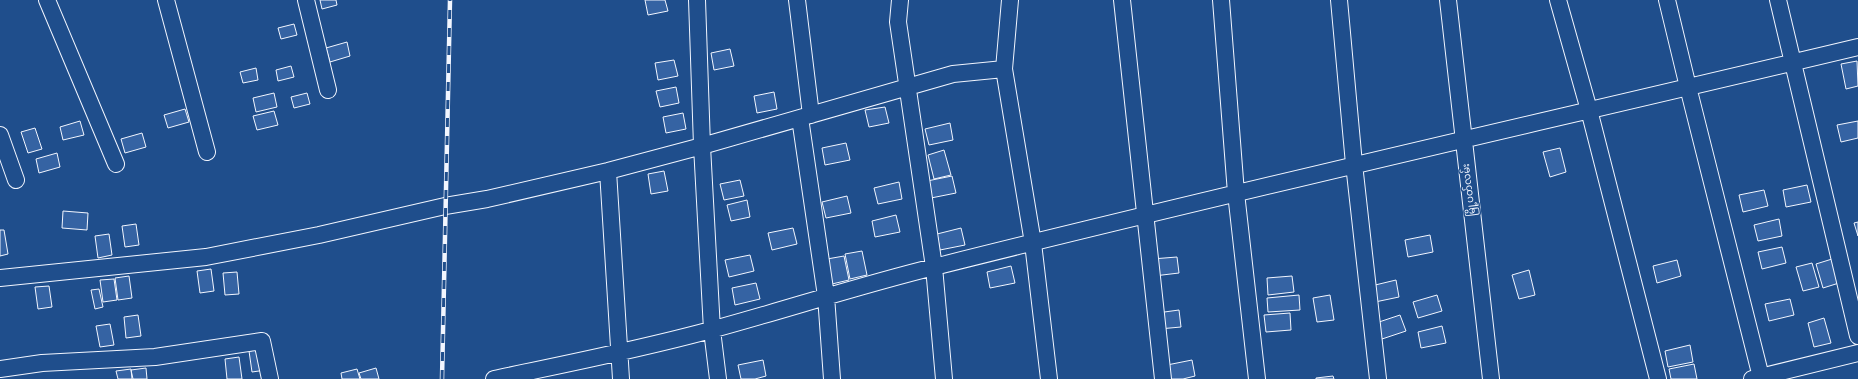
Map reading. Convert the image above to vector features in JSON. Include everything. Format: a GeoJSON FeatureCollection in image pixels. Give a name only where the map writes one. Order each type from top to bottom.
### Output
{"type":"FeatureCollection","features":[{"type":"Feature","properties":{"kind":"street"},"geometry":{"type":"LineString","coordinates":[[47,0],[116,164]]}},
{"type":"Feature","properties":{"kind":"street"},"geometry":{"type":"LineString","coordinates":[[166,0],[207,152]]}},
{"type":"Feature","properties":{"kind":"street"},"geometry":{"type":"LineString","coordinates":[[306,0],[328,90]]}},
{"type":"Feature","properties":{"kind":"street"},"geometry":{"type":"LineString","coordinates":[[697,0],[702,146],[712,330],[718,379]]}},
{"type":"Feature","properties":{"kind":"street"},"geometry":{"type":"LineString","coordinates":[[797,0],[805,117],[826,296],[832,379]]}},
{"type":"Feature","properties":{"kind":"street"},"geometry":{"type":"LineString","coordinates":[[900,0],[898,22],[934,267],[944,379]]}},
{"type":"Feature","properties":{"kind":"street"},"geometry":{"type":"LineString","coordinates":[[1010,0],[1004,69],[1032,243],[1049,379]]}},
{"type":"Feature","properties":{"kind":"street"},"geometry":{"type":"LineString","coordinates":[[1122,0],[1163,379]]}},
{"type":"Feature","properties":{"kind":"street"},"geometry":{"type":"LineString","coordinates":[[1221,0],[1236,193],[1257,379]]}},
{"type":"Feature","properties":{"kind":"street"},"geometry":{"type":"LineString","coordinates":[[1339,0],[1354,164],[1378,379]]}},
{"type":"Feature","properties":{"kind":"street","name":"မြို့ပတ်လမ်း"},"geometry":{"type":"LineString","coordinates":[[1448,0],[1491,379]]}},
{"type":"Feature","properties":{"kind":"street"},"geometry":{"type":"LineString","coordinates":[[1558,0],[1589,110],[1658,379]]}},
{"type":"Feature","properties":{"kind":"street"},"geometry":{"type":"LineString","coordinates":[[1668,0],[1757,378],[1858,353]]}},
{"type":"Feature","properties":{"kind":"street"},"geometry":{"type":"LineString","coordinates":[[1778,0],[1858,336]]}},
{"type":"Feature","properties":{"kind":"street"},"geometry":{"type":"LineString","coordinates":[[494,379],[620,353],[712,330],[826,296],[934,267],[1354,164],[1464,140],[1858,47]]}},
{"type":"Feature","properties":{"kind":"street"},"geometry":{"type":"LineString","coordinates":[[0,278],[206,257],[319,235],[608,171],[702,146],[953,74],[1004,69]]}},
{"type":"Feature","properties":{"kind":"street"},"geometry":{"type":"LineString","coordinates":[[0,135],[16,180]]}},
{"type":"Feature","properties":{"kind":"street"},"geometry":{"type":"LineString","coordinates":[[608,171],[621,379]]}},
{"type":"Feature","properties":{"kind":"street"},"geometry":{"type":"LineString","coordinates":[[0,369],[42,363],[155,357],[262,340],[270,379]]}},
{"type":"Feature","properties":{"kind":"building"},"geometry":{"type":"Polygon","coordinates":[[[320,0],[336,0],[337,5],[322,9],[320,0]]]}},
{"type":"Feature","properties":{"kind":"building"},"geometry":{"type":"Polygon","coordinates":[[[645,0],[665,0],[668,11],[648,15],[645,0]]]}},
{"type":"Feature","properties":{"kind":"building"},"geometry":{"type":"Polygon","coordinates":[[[294,24],[297,35],[281,39],[278,28],[294,24]]]}},
{"type":"Feature","properties":{"kind":"building"},"geometry":{"type":"Polygon","coordinates":[[[347,42],[350,56],[330,62],[326,48],[347,42]]]}},
{"type":"Feature","properties":{"kind":"building"},"geometry":{"type":"Polygon","coordinates":[[[730,49],[734,66],[714,70],[711,53],[730,49]]]}},
{"type":"Feature","properties":{"kind":"building"},"geometry":{"type":"Polygon","coordinates":[[[674,60],[678,76],[658,80],[655,63],[674,60]]]}},
{"type":"Feature","properties":{"kind":"building"},"geometry":{"type":"Polygon","coordinates":[[[1857,61],[1858,86],[1846,89],[1841,64],[1857,61]]]}},
{"type":"Feature","properties":{"kind":"building"},"geometry":{"type":"Polygon","coordinates":[[[291,66],[294,77],[278,81],[276,70],[291,66]]]}},
{"type":"Feature","properties":{"kind":"building"},"geometry":{"type":"Polygon","coordinates":[[[256,68],[258,80],[243,83],[240,72],[256,68]]]}},
{"type":"Feature","properties":{"kind":"building"},"geometry":{"type":"Polygon","coordinates":[[[676,87],[679,103],[660,107],[656,91],[676,87]]]}},
{"type":"Feature","properties":{"kind":"building"},"geometry":{"type":"Polygon","coordinates":[[[774,92],[777,109],[757,113],[754,96],[774,92]]]}},
{"type":"Feature","properties":{"kind":"building"},"geometry":{"type":"Polygon","coordinates":[[[274,93],[277,107],[256,112],[253,98],[274,93]]]}},
{"type":"Feature","properties":{"kind":"building"},"geometry":{"type":"Polygon","coordinates":[[[307,93],[310,104],[294,108],[291,97],[307,93]]]}},
{"type":"Feature","properties":{"kind":"building"},"geometry":{"type":"Polygon","coordinates":[[[885,107],[889,123],[869,127],[865,110],[885,107]]]}},
{"type":"Feature","properties":{"kind":"building"},"geometry":{"type":"Polygon","coordinates":[[[185,109],[189,122],[168,128],[164,115],[185,109]]]}},
{"type":"Feature","properties":{"kind":"building"},"geometry":{"type":"Polygon","coordinates":[[[274,111],[278,125],[257,130],[253,116],[274,111]]]}},
{"type":"Feature","properties":{"kind":"building"},"geometry":{"type":"Polygon","coordinates":[[[683,113],[686,129],[666,133],[663,117],[683,113]]]}},
{"type":"Feature","properties":{"kind":"building"},"geometry":{"type":"Polygon","coordinates":[[[80,121],[84,135],[63,140],[60,127],[80,121]]]}},
{"type":"Feature","properties":{"kind":"building"},"geometry":{"type":"Polygon","coordinates":[[[1858,121],[1858,138],[1841,142],[1837,125],[1858,121]]]}},
{"type":"Feature","properties":{"kind":"building"},"geometry":{"type":"Polygon","coordinates":[[[950,123],[953,140],[929,145],[925,129],[950,123]]]}},
{"type":"Feature","properties":{"kind":"building"},"geometry":{"type":"Polygon","coordinates":[[[35,128],[42,149],[28,153],[21,132],[35,128]]]}},
{"type":"Feature","properties":{"kind":"building"},"geometry":{"type":"Polygon","coordinates":[[[142,133],[146,147],[125,153],[121,139],[142,133]]]}},
{"type":"Feature","properties":{"kind":"building"},"geometry":{"type":"Polygon","coordinates":[[[846,143],[850,160],[825,165],[822,148],[846,143]]]}},
{"type":"Feature","properties":{"kind":"building"},"geometry":{"type":"Polygon","coordinates":[[[1560,148],[1566,172],[1550,177],[1543,152],[1560,148]]]}},
{"type":"Feature","properties":{"kind":"building"},"geometry":{"type":"Polygon","coordinates":[[[944,150],[951,175],[934,179],[928,155],[944,150]]]}},
{"type":"Feature","properties":{"kind":"building"},"geometry":{"type":"Polygon","coordinates":[[[57,153],[60,167],[39,173],[36,159],[57,153]]]}},
{"type":"Feature","properties":{"kind":"building"},"geometry":{"type":"Polygon","coordinates":[[[664,171],[668,191],[651,194],[648,174],[664,171]]]}},
{"type":"Feature","properties":{"kind":"building"},"geometry":{"type":"Polygon","coordinates":[[[952,176],[956,193],[931,198],[927,181],[952,176]]]}},
{"type":"Feature","properties":{"kind":"building"},"geometry":{"type":"Polygon","coordinates":[[[740,180],[744,196],[724,200],[720,184],[740,180]]]}},
{"type":"Feature","properties":{"kind":"building"},"geometry":{"type":"Polygon","coordinates":[[[899,182],[902,199],[878,204],[874,188],[899,182]]]}},
{"type":"Feature","properties":{"kind":"building"},"geometry":{"type":"Polygon","coordinates":[[[1807,185],[1811,202],[1786,207],[1783,190],[1807,185]]]}},
{"type":"Feature","properties":{"kind":"building"},"geometry":{"type":"Polygon","coordinates":[[[1764,190],[1768,206],[1743,212],[1739,195],[1764,190]]]}},
{"type":"Feature","properties":{"kind":"building"},"geometry":{"type":"Polygon","coordinates":[[[847,196],[851,213],[826,218],[822,202],[847,196]]]}},
{"type":"Feature","properties":{"kind":"building"},"geometry":{"type":"Polygon","coordinates":[[[747,200],[750,217],[731,221],[727,205],[747,200]]]}},
{"type":"Feature","properties":{"kind":"building"},"geometry":{"type":"Polygon","coordinates":[[[63,211],[88,213],[87,230],[62,228],[63,211]]]}},
{"type":"Feature","properties":{"kind":"building"},"geometry":{"type":"Polygon","coordinates":[[[896,215],[900,232],[875,237],[872,221],[896,215]]]}},
{"type":"Feature","properties":{"kind":"building"},"geometry":{"type":"Polygon","coordinates":[[[1779,219],[1782,236],[1758,241],[1754,225],[1779,219]]]}},
{"type":"Feature","properties":{"kind":"building"},"geometry":{"type":"Polygon","coordinates":[[[1858,222],[1858,236],[1854,223],[1858,222]]]}},
{"type":"Feature","properties":{"kind":"building"},"geometry":{"type":"Polygon","coordinates":[[[136,224],[139,245],[125,247],[122,226],[136,224]]]}},
{"type":"Feature","properties":{"kind":"building"},"geometry":{"type":"Polygon","coordinates":[[[793,228],[797,244],[772,250],[768,233],[793,228]]]}},
{"type":"Feature","properties":{"kind":"building"},"geometry":{"type":"Polygon","coordinates":[[[961,228],[965,245],[940,250],[937,234],[961,228]]]}},
{"type":"Feature","properties":{"kind":"building"},"geometry":{"type":"Polygon","coordinates":[[[0,230],[4,230],[8,254],[0,256],[0,230]]]}},
{"type":"Feature","properties":{"kind":"building"},"geometry":{"type":"Polygon","coordinates":[[[109,234],[112,255],[98,258],[95,236],[109,234]]]}},
{"type":"Feature","properties":{"kind":"building"},"geometry":{"type":"Polygon","coordinates":[[[1430,235],[1433,252],[1408,257],[1405,240],[1430,235]]]}},
{"type":"Feature","properties":{"kind":"building"},"geometry":{"type":"Polygon","coordinates":[[[1782,247],[1786,263],[1762,269],[1758,252],[1782,247]]]}},
{"type":"Feature","properties":{"kind":"building"},"geometry":{"type":"Polygon","coordinates":[[[862,251],[867,275],[850,279],[845,254],[862,251]]]}},
{"type":"Feature","properties":{"kind":"building"},"geometry":{"type":"Polygon","coordinates":[[[750,255],[754,271],[729,277],[725,260],[750,255]]]}},
{"type":"Feature","properties":{"kind":"building"},"geometry":{"type":"Polygon","coordinates":[[[844,256],[849,280],[832,284],[827,259],[844,256]]]}},
{"type":"Feature","properties":{"kind":"building"},"geometry":{"type":"Polygon","coordinates":[[[1177,257],[1179,273],[1154,276],[1152,259],[1177,257]]]}},
{"type":"Feature","properties":{"kind":"building"},"geometry":{"type":"Polygon","coordinates":[[[1832,259],[1839,283],[1823,288],[1816,264],[1832,259]]]}},
{"type":"Feature","properties":{"kind":"building"},"geometry":{"type":"Polygon","coordinates":[[[1677,260],[1681,276],[1657,283],[1653,266],[1677,260]]]}},
{"type":"Feature","properties":{"kind":"building"},"geometry":{"type":"Polygon","coordinates":[[[1812,263],[1819,287],[1803,291],[1796,267],[1812,263]]]}},
{"type":"Feature","properties":{"kind":"building"},"geometry":{"type":"Polygon","coordinates":[[[1011,266],[1015,283],[990,288],[987,272],[1011,266]]]}},
{"type":"Feature","properties":{"kind":"building"},"geometry":{"type":"Polygon","coordinates":[[[211,269],[214,291],[200,293],[197,271],[211,269]]]}},
{"type":"Feature","properties":{"kind":"building"},"geometry":{"type":"Polygon","coordinates":[[[1529,270],[1535,295],[1519,299],[1512,275],[1529,270]]]}},
{"type":"Feature","properties":{"kind":"building"},"geometry":{"type":"Polygon","coordinates":[[[237,272],[239,294],[225,295],[223,273],[237,272]]]}},
{"type":"Feature","properties":{"kind":"building"},"geometry":{"type":"Polygon","coordinates":[[[129,276],[132,298],[118,300],[115,278],[129,276]]]}},
{"type":"Feature","properties":{"kind":"building"},"geometry":{"type":"Polygon","coordinates":[[[1292,276],[1294,292],[1268,295],[1267,278],[1292,276]]]}},
{"type":"Feature","properties":{"kind":"building"},"geometry":{"type":"Polygon","coordinates":[[[114,279],[117,300],[103,302],[100,280],[114,279]]]}},
{"type":"Feature","properties":{"kind":"building"},"geometry":{"type":"Polygon","coordinates":[[[1396,280],[1399,297],[1375,302],[1371,286],[1396,280]]]}},
{"type":"Feature","properties":{"kind":"building"},"geometry":{"type":"Polygon","coordinates":[[[756,283],[760,299],[735,305],[732,288],[756,283]]]}},
{"type":"Feature","properties":{"kind":"building"},"geometry":{"type":"Polygon","coordinates":[[[49,286],[52,307],[38,309],[35,287],[49,286]]]}},
{"type":"Feature","properties":{"kind":"building"},"geometry":{"type":"Polygon","coordinates":[[[99,289],[103,307],[95,309],[91,290],[99,289]]]}},
{"type":"Feature","properties":{"kind":"building"},"geometry":{"type":"Polygon","coordinates":[[[1299,295],[1300,310],[1268,312],[1267,298],[1299,295]]]}},
{"type":"Feature","properties":{"kind":"building"},"geometry":{"type":"Polygon","coordinates":[[[1330,295],[1334,320],[1317,322],[1313,298],[1330,295]]]}},
{"type":"Feature","properties":{"kind":"building"},"geometry":{"type":"Polygon","coordinates":[[[1437,295],[1442,311],[1418,318],[1413,302],[1437,295]]]}},
{"type":"Feature","properties":{"kind":"building"},"geometry":{"type":"Polygon","coordinates":[[[1790,299],[1794,315],[1769,321],[1765,304],[1790,299]]]}},
{"type":"Feature","properties":{"kind":"building"},"geometry":{"type":"Polygon","coordinates":[[[1179,310],[1181,327],[1159,329],[1157,313],[1179,310]]]}},
{"type":"Feature","properties":{"kind":"building"},"geometry":{"type":"Polygon","coordinates":[[[1290,313],[1291,330],[1266,332],[1264,315],[1290,313]]]}},
{"type":"Feature","properties":{"kind":"building"},"geometry":{"type":"Polygon","coordinates":[[[138,315],[141,336],[126,338],[124,317],[138,315]]]}},
{"type":"Feature","properties":{"kind":"building"},"geometry":{"type":"Polygon","coordinates":[[[1400,315],[1406,331],[1382,339],[1376,323],[1400,315]]]}},
{"type":"Feature","properties":{"kind":"building"},"geometry":{"type":"Polygon","coordinates":[[[1824,318],[1831,343],[1814,347],[1808,323],[1824,318]]]}},
{"type":"Feature","properties":{"kind":"building"},"geometry":{"type":"Polygon","coordinates":[[[110,324],[114,345],[100,347],[96,326],[110,324]]]}},
{"type":"Feature","properties":{"kind":"building"},"geometry":{"type":"Polygon","coordinates":[[[1442,326],[1446,343],[1421,348],[1418,332],[1442,326]]]}},
{"type":"Feature","properties":{"kind":"building"},"geometry":{"type":"Polygon","coordinates":[[[1690,345],[1693,362],[1668,367],[1665,351],[1690,345]]]}},
{"type":"Feature","properties":{"kind":"building"},"geometry":{"type":"Polygon","coordinates":[[[263,349],[266,370],[252,372],[249,351],[263,349]]]}},
{"type":"Feature","properties":{"kind":"building"},"geometry":{"type":"Polygon","coordinates":[[[239,357],[242,379],[227,379],[225,359],[239,357]]]}},
{"type":"Feature","properties":{"kind":"building"},"geometry":{"type":"Polygon","coordinates":[[[763,360],[766,376],[755,379],[741,379],[738,365],[763,360]]]}},
{"type":"Feature","properties":{"kind":"building"},"geometry":{"type":"Polygon","coordinates":[[[1192,360],[1195,376],[1183,379],[1170,379],[1167,365],[1192,360]]]}},
{"type":"Feature","properties":{"kind":"building"},"geometry":{"type":"Polygon","coordinates":[[[1694,364],[1697,379],[1671,379],[1669,369],[1694,364]]]}},
{"type":"Feature","properties":{"kind":"building"},"geometry":{"type":"Polygon","coordinates":[[[146,368],[147,379],[133,379],[131,370],[146,368]]]}},
{"type":"Feature","properties":{"kind":"building"},"geometry":{"type":"Polygon","coordinates":[[[376,368],[379,379],[361,379],[359,373],[376,368]]]}},
{"type":"Feature","properties":{"kind":"building"},"geometry":{"type":"Polygon","coordinates":[[[131,369],[132,379],[118,379],[116,371],[131,369]]]}},
{"type":"Feature","properties":{"kind":"building"},"geometry":{"type":"Polygon","coordinates":[[[357,369],[360,379],[342,379],[341,373],[357,369]]]}},
{"type":"Feature","properties":{"kind":"building"},"geometry":{"type":"Polygon","coordinates":[[[1333,376],[1334,379],[1316,379],[1316,378],[1333,376]]]}},
{"type":"Feature","properties":{"kind":"railway"},"geometry":{"type":"LineString","coordinates":[[442,379],[450,0]]}}]}
